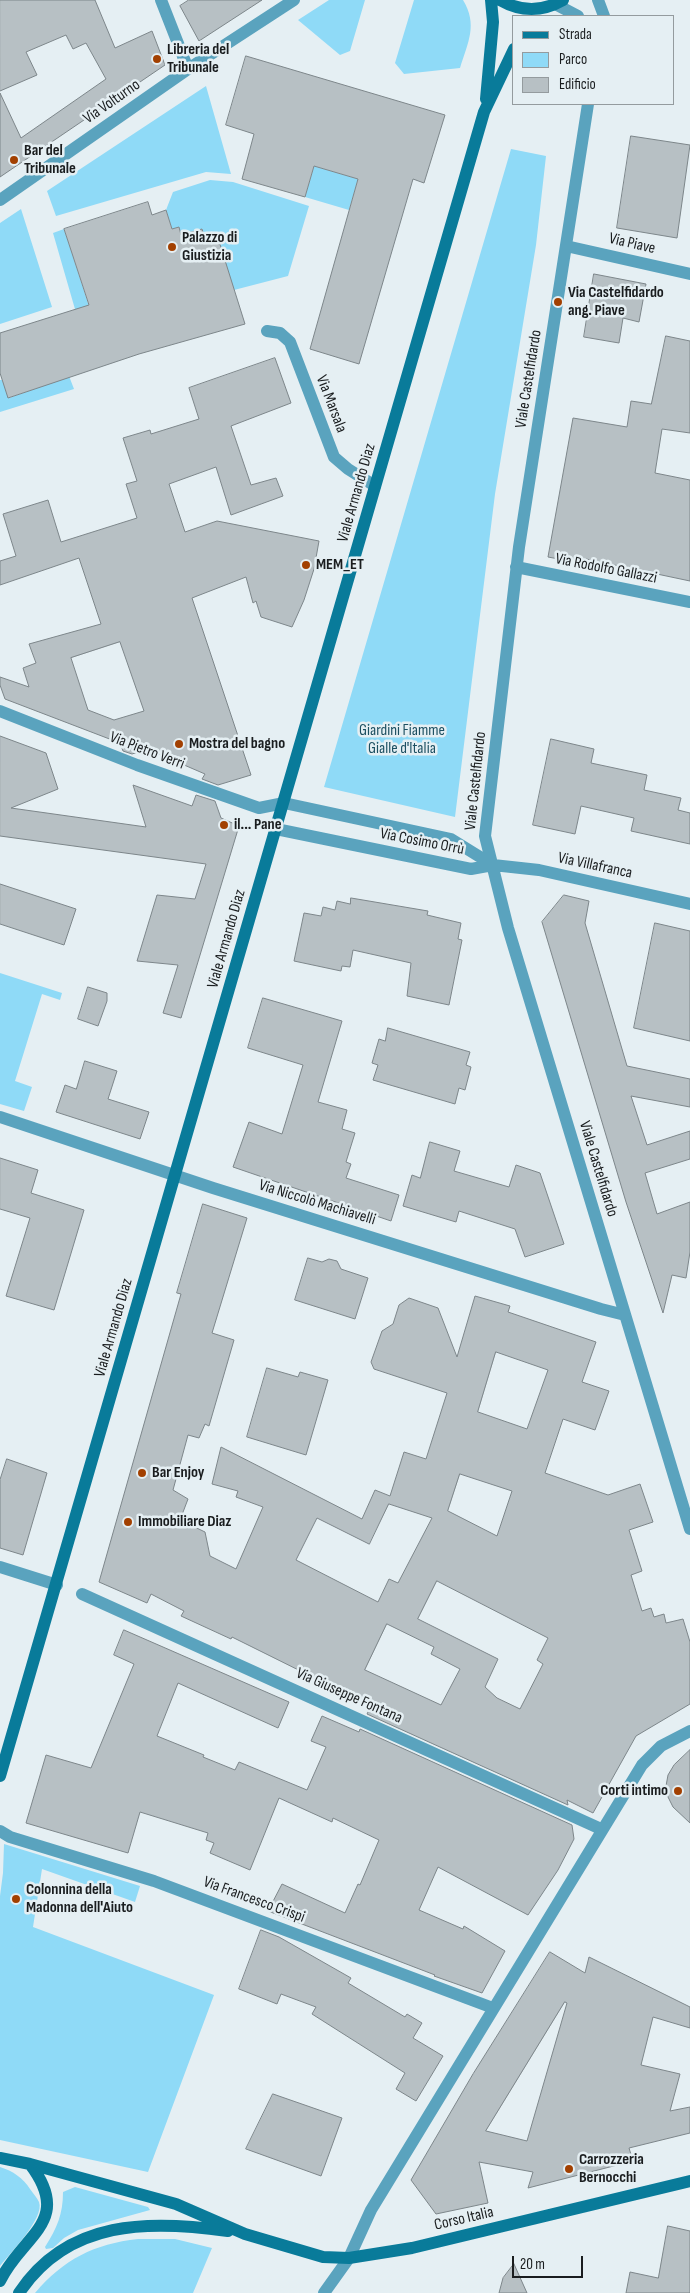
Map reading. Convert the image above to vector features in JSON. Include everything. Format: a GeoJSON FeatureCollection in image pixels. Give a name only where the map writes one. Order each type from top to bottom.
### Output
{"type":"FeatureCollection","features":[{"type":"Feature","properties":{"kind":"main road","name":"Viale Armando Diaz"},"geometry":{"type":"LineString","coordinates":[[484,112],[493,22],[491,0]]}},
{"type":"Feature","properties":{"kind":"main road"},"geometry":{"type":"LineString","coordinates":[[500,0],[514,7],[529,10],[550,7]]}},
{"type":"Feature","properties":{"kind":"main road","name":"Viale Armando Diaz"},"geometry":{"type":"LineString","coordinates":[[0,1776],[484,112],[512,53]]}},
{"type":"Feature","properties":{"kind":"main road"},"geometry":{"type":"LineString","coordinates":[[0,2158],[30,2164],[176,2204],[245,2234]]}},
{"type":"Feature","properties":{"kind":"main road"},"geometry":{"type":"LineString","coordinates":[[0,2281],[42,2226],[47,2210],[45,2193],[40,2177],[30,2164]]}},
{"type":"Feature","properties":{"kind":"main road","name":"Corso Italia"},"geometry":{"type":"LineString","coordinates":[[245,2234],[312,2254],[349,2258],[390,2252],[486,2231],[690,2180]]}},
{"type":"Feature","properties":{"kind":"main road"},"geometry":{"type":"LineString","coordinates":[[19,2293],[34,2275],[58,2252],[72,2244],[105,2231],[142,2226],[170,2225],[245,2234]]}},
{"type":"Feature","properties":{"kind":"street"},"geometry":{"type":"LineString","coordinates":[[161,0],[188,69]]}},
{"type":"Feature","properties":{"kind":"street","name":"Via Volturno"},"geometry":{"type":"LineString","coordinates":[[0,200],[188,69],[294,0]]}},
{"type":"Feature","properties":{"kind":"street"},"geometry":{"type":"LineString","coordinates":[[598,0],[604,15]]}},
{"type":"Feature","properties":{"kind":"street"},"geometry":{"type":"LineString","coordinates":[[550,7],[575,15]]}},
{"type":"Feature","properties":{"kind":"street","name":"Viale Castelfidardo"},"geometry":{"type":"LineString","coordinates":[[588,105],[516,567],[485,836],[508,928],[690,1529]]}},
{"type":"Feature","properties":{"kind":"street","name":"Via Piave"},"geometry":{"type":"LineString","coordinates":[[566,246],[690,274]]}},
{"type":"Feature","properties":{"kind":"street","name":"Via Marsala"},"geometry":{"type":"LineString","coordinates":[[267,330],[280,333],[290,342],[334,457],[348,469],[375,486]]}},
{"type":"Feature","properties":{"kind":"street","name":"Via Rodolfo Gallazzi"},"geometry":{"type":"LineString","coordinates":[[516,567],[690,602]]}},
{"type":"Feature","properties":{"kind":"street","name":"Via Pietro Verri"},"geometry":{"type":"LineString","coordinates":[[0,711],[137,765],[258,808],[284,803]]}},
{"type":"Feature","properties":{"kind":"street","name":"Via Cosimo Orrù"},"geometry":{"type":"LineString","coordinates":[[284,803],[450,839],[493,865]]}},
{"type":"Feature","properties":{"kind":"street","name":"Via Cosimo Orrù"},"geometry":{"type":"LineString","coordinates":[[276,829],[471,869],[493,865]]}},
{"type":"Feature","properties":{"kind":"street","name":"Via Villafranca"},"geometry":{"type":"LineString","coordinates":[[493,865],[539,870],[690,904]]}},
{"type":"Feature","properties":{"kind":"street","name":"Via Niccolò Machiavelli"},"geometry":{"type":"LineString","coordinates":[[0,1117],[174,1175],[600,1310],[625,1315]]}},
{"type":"Feature","properties":{"kind":"street"},"geometry":{"type":"LineString","coordinates":[[0,1567],[57,1584]]}},
{"type":"Feature","properties":{"kind":"street","name":"Via Giuseppe Fontana"},"geometry":{"type":"LineString","coordinates":[[86,1596],[601,1829]]}},
{"type":"Feature","properties":{"kind":"street"},"geometry":{"type":"LineString","coordinates":[[324,2293],[349,2258],[371,2210],[601,1829],[648,1757],[661,1746],[690,1731]]}},
{"type":"Feature","properties":{"kind":"street","name":"Via Francesco Crispi"},"geometry":{"type":"LineString","coordinates":[[0,1831],[10,1837],[154,1881],[493,2008]]}},
{"type":"Feature","properties":{"kind":"green space"},"geometry":{"type":"Polygon","coordinates":[[[329,0],[365,0],[350,51],[340,55],[298,20],[329,0]]]}},
{"type":"Feature","properties":{"kind":"green space"},"geometry":{"type":"Polygon","coordinates":[[[414,0],[463,0],[468,9],[471,26],[460,68],[404,74],[395,63],[414,0]]]}},
{"type":"Feature","properties":{"kind":"green space"},"geometry":{"type":"Polygon","coordinates":[[[206,86],[231,174],[206,172],[56,216],[47,191],[206,86]]]}},
{"type":"Feature","properties":{"kind":"green space","name":"Giardini Fiamme Gialle d'Italia"},"geometry":{"type":"Polygon","coordinates":[[[511,149],[546,156],[536,245],[495,494],[455,817],[324,787],[511,149]]]}},
{"type":"Feature","properties":{"kind":"green space"},"geometry":{"type":"Polygon","coordinates":[[[314,166],[358,179],[349,210],[305,197],[314,166]]]}},
{"type":"Feature","properties":{"kind":"green space"},"geometry":{"type":"Polygon","coordinates":[[[210,180],[233,182],[309,206],[288,276],[234,290],[206,242],[202,229],[181,235],[179,227],[172,229],[166,210],[173,192],[210,180]]]}},
{"type":"Feature","properties":{"kind":"green space"},"geometry":{"type":"Polygon","coordinates":[[[21,209],[52,307],[0,324],[0,223],[21,209]]]}},
{"type":"Feature","properties":{"kind":"green space"},"geometry":{"type":"Polygon","coordinates":[[[64,229],[98,334],[79,323],[53,233],[64,229]]]}},
{"type":"Feature","properties":{"kind":"green space"},"geometry":{"type":"Polygon","coordinates":[[[69,376],[74,389],[0,412],[0,380],[2,380],[9,398],[69,376]]]}},
{"type":"Feature","properties":{"kind":"green space"},"geometry":{"type":"Polygon","coordinates":[[[0,973],[62,993],[60,1000],[42,994],[15,1081],[32,1087],[24,1111],[0,1104],[0,973]]]}},
{"type":"Feature","properties":{"kind":"green space"},"geometry":{"type":"Polygon","coordinates":[[[4,1844],[140,1886],[135,1902],[42,1869],[33,1927],[214,1995],[148,2172],[0,2140],[0,1896],[4,1844]]]}},
{"type":"Feature","properties":{"kind":"green space"},"geometry":{"type":"Polygon","coordinates":[[[0,2167],[24,2181],[38,2200],[39,2209],[32,2226],[0,2266],[0,2167]]]}},
{"type":"Feature","properties":{"kind":"green space"},"geometry":{"type":"Polygon","coordinates":[[[75,2187],[148,2207],[150,2210],[78,2230],[64,2238],[53,2248],[46,2249],[45,2247],[56,2227],[60,2214],[63,2192],[75,2187]]]}},
{"type":"Feature","properties":{"kind":"green space"},"geometry":{"type":"Polygon","coordinates":[[[138,2239],[175,2239],[212,2248],[193,2293],[35,2293],[57,2271],[81,2255],[107,2245],[138,2239]]]}},
{"type":"Feature","properties":{"kind":"building"},"geometry":{"type":"Polygon","coordinates":[[[0,0],[95,0],[115,48],[152,31],[165,65],[0,177],[0,93],[21,138],[106,79],[86,43],[73,49],[66,35],[26,52],[37,75],[0,91],[0,0]]]}},
{"type":"Feature","properties":{"kind":"building"},"geometry":{"type":"Polygon","coordinates":[[[189,0],[262,0],[199,41],[180,6],[189,0]]]}},
{"type":"Feature","properties":{"kind":"building"},"geometry":{"type":"Polygon","coordinates":[[[246,56],[445,115],[424,183],[413,179],[359,364],[310,349],[358,179],[314,166],[305,197],[242,179],[254,134],[226,125],[246,56]]]}},
{"type":"Feature","properties":{"kind":"building"},"geometry":{"type":"Polygon","coordinates":[[[631,136],[690,145],[677,238],[617,228],[631,136]]]}},
{"type":"Feature","properties":{"kind":"building"},"geometry":{"type":"Polygon","coordinates":[[[148,202],[152,215],[166,210],[172,229],[179,227],[181,235],[202,229],[206,242],[218,238],[245,324],[139,354],[8,398],[0,373],[0,333],[89,305],[64,229],[148,202]]]}},
{"type":"Feature","properties":{"kind":"building"},"geometry":{"type":"Polygon","coordinates":[[[594,274],[646,284],[639,322],[623,318],[619,343],[584,337],[594,274]]]}},
{"type":"Feature","properties":{"kind":"building"},"geometry":{"type":"Polygon","coordinates":[[[666,336],[690,341],[690,433],[662,429],[655,473],[690,480],[690,581],[586,559],[585,564],[548,557],[573,418],[627,427],[631,401],[651,404],[666,336]]]}},
{"type":"Feature","properties":{"kind":"building"},"geometry":{"type":"Polygon","coordinates":[[[275,358],[291,403],[231,426],[251,485],[276,478],[283,496],[231,515],[216,467],[169,484],[185,532],[217,521],[319,541],[314,569],[304,600],[292,627],[261,617],[256,601],[253,603],[246,577],[192,598],[251,775],[218,785],[202,779],[205,774],[147,749],[132,754],[123,751],[120,743],[5,699],[0,685],[0,677],[29,687],[23,668],[36,663],[29,644],[101,624],[79,558],[0,585],[0,561],[16,556],[3,514],[48,500],[61,542],[137,518],[126,484],[137,481],[123,438],[150,430],[151,434],[199,419],[189,388],[275,358]],[[120,642],[71,658],[88,710],[114,720],[144,711],[120,642]]]}},
{"type":"Feature","properties":{"kind":"building"},"geometry":{"type":"Polygon","coordinates":[[[0,736],[46,753],[58,789],[11,808],[146,827],[133,785],[192,806],[196,795],[215,801],[221,818],[239,826],[181,1018],[163,1013],[178,965],[137,961],[157,895],[195,899],[206,864],[0,836],[0,736]]]}},
{"type":"Feature","properties":{"kind":"building"},"geometry":{"type":"Polygon","coordinates":[[[551,739],[594,749],[591,763],[647,775],[644,790],[681,798],[678,810],[690,813],[690,844],[631,831],[634,818],[581,806],[575,834],[533,825],[551,739]]]}},
{"type":"Feature","properties":{"kind":"building"},"geometry":{"type":"Polygon","coordinates":[[[0,884],[76,909],[64,945],[0,924],[0,884]]]}},
{"type":"Feature","properties":{"kind":"building"},"geometry":{"type":"Polygon","coordinates":[[[564,895],[589,901],[585,923],[627,1066],[690,1079],[690,1107],[631,1096],[647,1145],[690,1131],[690,1159],[645,1173],[657,1214],[690,1202],[690,1252],[686,1278],[672,1275],[663,1313],[626,1202],[542,922],[564,895]]]}},
{"type":"Feature","properties":{"kind":"building"},"geometry":{"type":"Polygon","coordinates":[[[351,898],[428,911],[427,915],[461,923],[458,939],[462,940],[449,1005],[407,996],[411,963],[353,950],[350,967],[342,966],[341,971],[294,961],[304,913],[321,916],[323,907],[335,910],[337,901],[350,904],[351,898]]]}},
{"type":"Feature","properties":{"kind":"building"},"geometry":{"type":"Polygon","coordinates":[[[655,923],[690,931],[690,1041],[634,1028],[655,923]]]}},
{"type":"Feature","properties":{"kind":"building"},"geometry":{"type":"Polygon","coordinates":[[[88,987],[107,993],[107,1001],[98,1026],[78,1019],[88,987]]]}},
{"type":"Feature","properties":{"kind":"building"},"geometry":{"type":"Polygon","coordinates":[[[263,998],[342,1021],[318,1102],[347,1110],[342,1129],[355,1133],[346,1162],[351,1164],[346,1178],[399,1195],[391,1221],[233,1167],[249,1122],[282,1134],[303,1065],[248,1048],[263,998]]]}},
{"type":"Feature","properties":{"kind":"building"},"geometry":{"type":"Polygon","coordinates":[[[388,1028],[470,1052],[466,1065],[471,1067],[465,1090],[459,1088],[455,1104],[373,1080],[378,1065],[372,1063],[379,1039],[385,1041],[388,1028]]]}},
{"type":"Feature","properties":{"kind":"building"},"geometry":{"type":"Polygon","coordinates":[[[85,1061],[117,1071],[108,1099],[149,1112],[140,1139],[56,1112],[65,1085],[76,1089],[85,1061]]]}},
{"type":"Feature","properties":{"kind":"building"},"geometry":{"type":"Polygon","coordinates":[[[430,1142],[460,1151],[454,1171],[509,1187],[516,1165],[540,1173],[564,1244],[525,1257],[515,1229],[459,1211],[456,1222],[403,1206],[412,1175],[420,1178],[430,1142]]]}},
{"type":"Feature","properties":{"kind":"building"},"geometry":{"type":"Polygon","coordinates":[[[0,1158],[38,1170],[31,1193],[84,1210],[54,1310],[6,1296],[30,1218],[0,1209],[0,1158]]]}},
{"type":"Feature","properties":{"kind":"building"},"geometry":{"type":"Polygon","coordinates":[[[203,1204],[247,1218],[212,1333],[234,1340],[209,1426],[205,1424],[199,1438],[188,1435],[173,1490],[188,1499],[180,1520],[205,1532],[210,1556],[236,1569],[263,1507],[236,1497],[238,1491],[212,1484],[221,1447],[362,1519],[375,1490],[390,1496],[404,1452],[426,1459],[447,1393],[374,1369],[371,1362],[382,1331],[393,1324],[399,1305],[409,1298],[438,1308],[457,1357],[475,1296],[510,1306],[508,1312],[596,1342],[582,1382],[609,1391],[595,1430],[563,1419],[545,1473],[608,1495],[640,1484],[653,1522],[629,1530],[642,1571],[631,1575],[642,1611],[651,1608],[654,1617],[664,1614],[666,1623],[683,1619],[690,1642],[690,1704],[636,1736],[593,1813],[567,1800],[568,1805],[367,1714],[371,1706],[232,1637],[231,1639],[181,1616],[184,1611],[151,1594],[147,1603],[99,1582],[181,1294],[177,1293],[203,1204]],[[496,1352],[478,1412],[527,1429],[548,1370],[496,1352]],[[460,1474],[448,1511],[497,1536],[512,1491],[460,1474]],[[389,1504],[369,1544],[317,1518],[296,1560],[378,1602],[389,1579],[398,1583],[432,1518],[389,1504]],[[437,1581],[418,1619],[498,1659],[485,1687],[497,1698],[520,1709],[543,1664],[537,1660],[548,1638],[437,1581]],[[387,1624],[365,1670],[441,1705],[460,1669],[431,1654],[434,1647],[387,1624]]]}},
{"type":"Feature","properties":{"kind":"building"},"geometry":{"type":"Polygon","coordinates":[[[308,1258],[322,1262],[329,1259],[337,1261],[341,1269],[368,1278],[355,1319],[295,1300],[308,1258]]]}},
{"type":"Feature","properties":{"kind":"building"},"geometry":{"type":"Polygon","coordinates":[[[267,1368],[298,1377],[300,1372],[328,1380],[306,1455],[247,1437],[267,1368]]]}},
{"type":"Feature","properties":{"kind":"building"},"geometry":{"type":"Polygon","coordinates":[[[7,1459],[47,1473],[23,1555],[0,1548],[0,1480],[7,1459]]]}},
{"type":"Feature","properties":{"kind":"building"},"geometry":{"type":"Polygon","coordinates":[[[124,1630],[289,1702],[278,1728],[178,1683],[157,1736],[204,1755],[203,1757],[235,1770],[239,1762],[307,1790],[326,1747],[311,1741],[322,1716],[359,1732],[360,1729],[572,1825],[574,1839],[558,1870],[528,1915],[438,1867],[419,1910],[463,1929],[464,1926],[505,1951],[482,1993],[268,1911],[282,1884],[345,1913],[358,1884],[360,1885],[379,1840],[333,1818],[332,1822],[279,1798],[250,1870],[210,1853],[214,1843],[206,1840],[208,1833],[140,1812],[128,1853],[26,1823],[46,1755],[91,1768],[134,1664],[114,1655],[124,1630]]]}},
{"type":"Feature","properties":{"kind":"building","name":"Corti intimo"},"geometry":{"type":"Polygon","coordinates":[[[690,1750],[690,1823],[673,1807],[668,1797],[666,1786],[668,1775],[674,1765],[690,1750]]]}},
{"type":"Feature","properties":{"kind":"building"},"geometry":{"type":"Polygon","coordinates":[[[261,1930],[279,1937],[351,1978],[348,1983],[405,2017],[407,2014],[422,2023],[413,2038],[443,2056],[416,2101],[396,2089],[405,2073],[312,2014],[316,2007],[281,1994],[277,2004],[239,1989],[261,1930]]]}},
{"type":"Feature","properties":{"kind":"building"},"geometry":{"type":"Polygon","coordinates":[[[550,1952],[585,1973],[589,1957],[690,2007],[690,2028],[653,2017],[641,2065],[680,2074],[670,2111],[690,2107],[690,2133],[629,2148],[633,2161],[528,2188],[533,2172],[479,2162],[488,2203],[436,2214],[411,2180],[473,2074],[550,1952]],[[565,2002],[486,2131],[527,2141],[567,2003],[565,2002]]]}},
{"type":"Feature","properties":{"kind":"building"},"geometry":{"type":"Polygon","coordinates":[[[273,2094],[342,2118],[321,2176],[246,2149],[273,2094]]]}},
{"type":"Feature","properties":{"kind":"building"},"geometry":{"type":"Polygon","coordinates":[[[668,2226],[690,2231],[690,2293],[626,2293],[630,2272],[658,2278],[668,2226]]]}},
{"type":"Feature","properties":{"kind":"building"},"geometry":{"type":"Polygon","coordinates":[[[514,2264],[527,2293],[499,2293],[503,2278],[514,2264]]]}},
{"type":"Feature","properties":{"kind":"place","name":"Libreria del Tribunale"},"geometry":{"type":"Point","coordinates":[157,59]}},
{"type":"Feature","properties":{"kind":"place","name":"Bar del Tribunale"},"geometry":{"type":"Point","coordinates":[14,160]}},
{"type":"Feature","properties":{"kind":"place","name":"Palazzo di Giustizia"},"geometry":{"type":"Point","coordinates":[172,247]}},
{"type":"Feature","properties":{"kind":"place","name":"Via Castelfidardo ang. Piave"},"geometry":{"type":"Point","coordinates":[558,302]}},
{"type":"Feature","properties":{"kind":"place","name":"MEM_ET"},"geometry":{"type":"Point","coordinates":[306,565]}},
{"type":"Feature","properties":{"kind":"place","name":"Mostra del bagno"},"geometry":{"type":"Point","coordinates":[179,744]}},
{"type":"Feature","properties":{"kind":"place","name":"il... Pane"},"geometry":{"type":"Point","coordinates":[224,825]}},
{"type":"Feature","properties":{"kind":"place","name":"Bar Enjoy"},"geometry":{"type":"Point","coordinates":[142,1473]}},
{"type":"Feature","properties":{"kind":"place","name":"Immobiliare Diaz"},"geometry":{"type":"Point","coordinates":[128,1522]}},
{"type":"Feature","properties":{"kind":"place","name":"Corti intimo"},"geometry":{"type":"Point","coordinates":[678,1791]}},
{"type":"Feature","properties":{"kind":"place","name":"Colonnina della Madonna dell'Aiuto"},"geometry":{"type":"Point","coordinates":[16,1899]}},
{"type":"Feature","properties":{"kind":"place","name":"Carrozzeria Bernocchi"},"geometry":{"type":"Point","coordinates":[569,2169]}}]}
